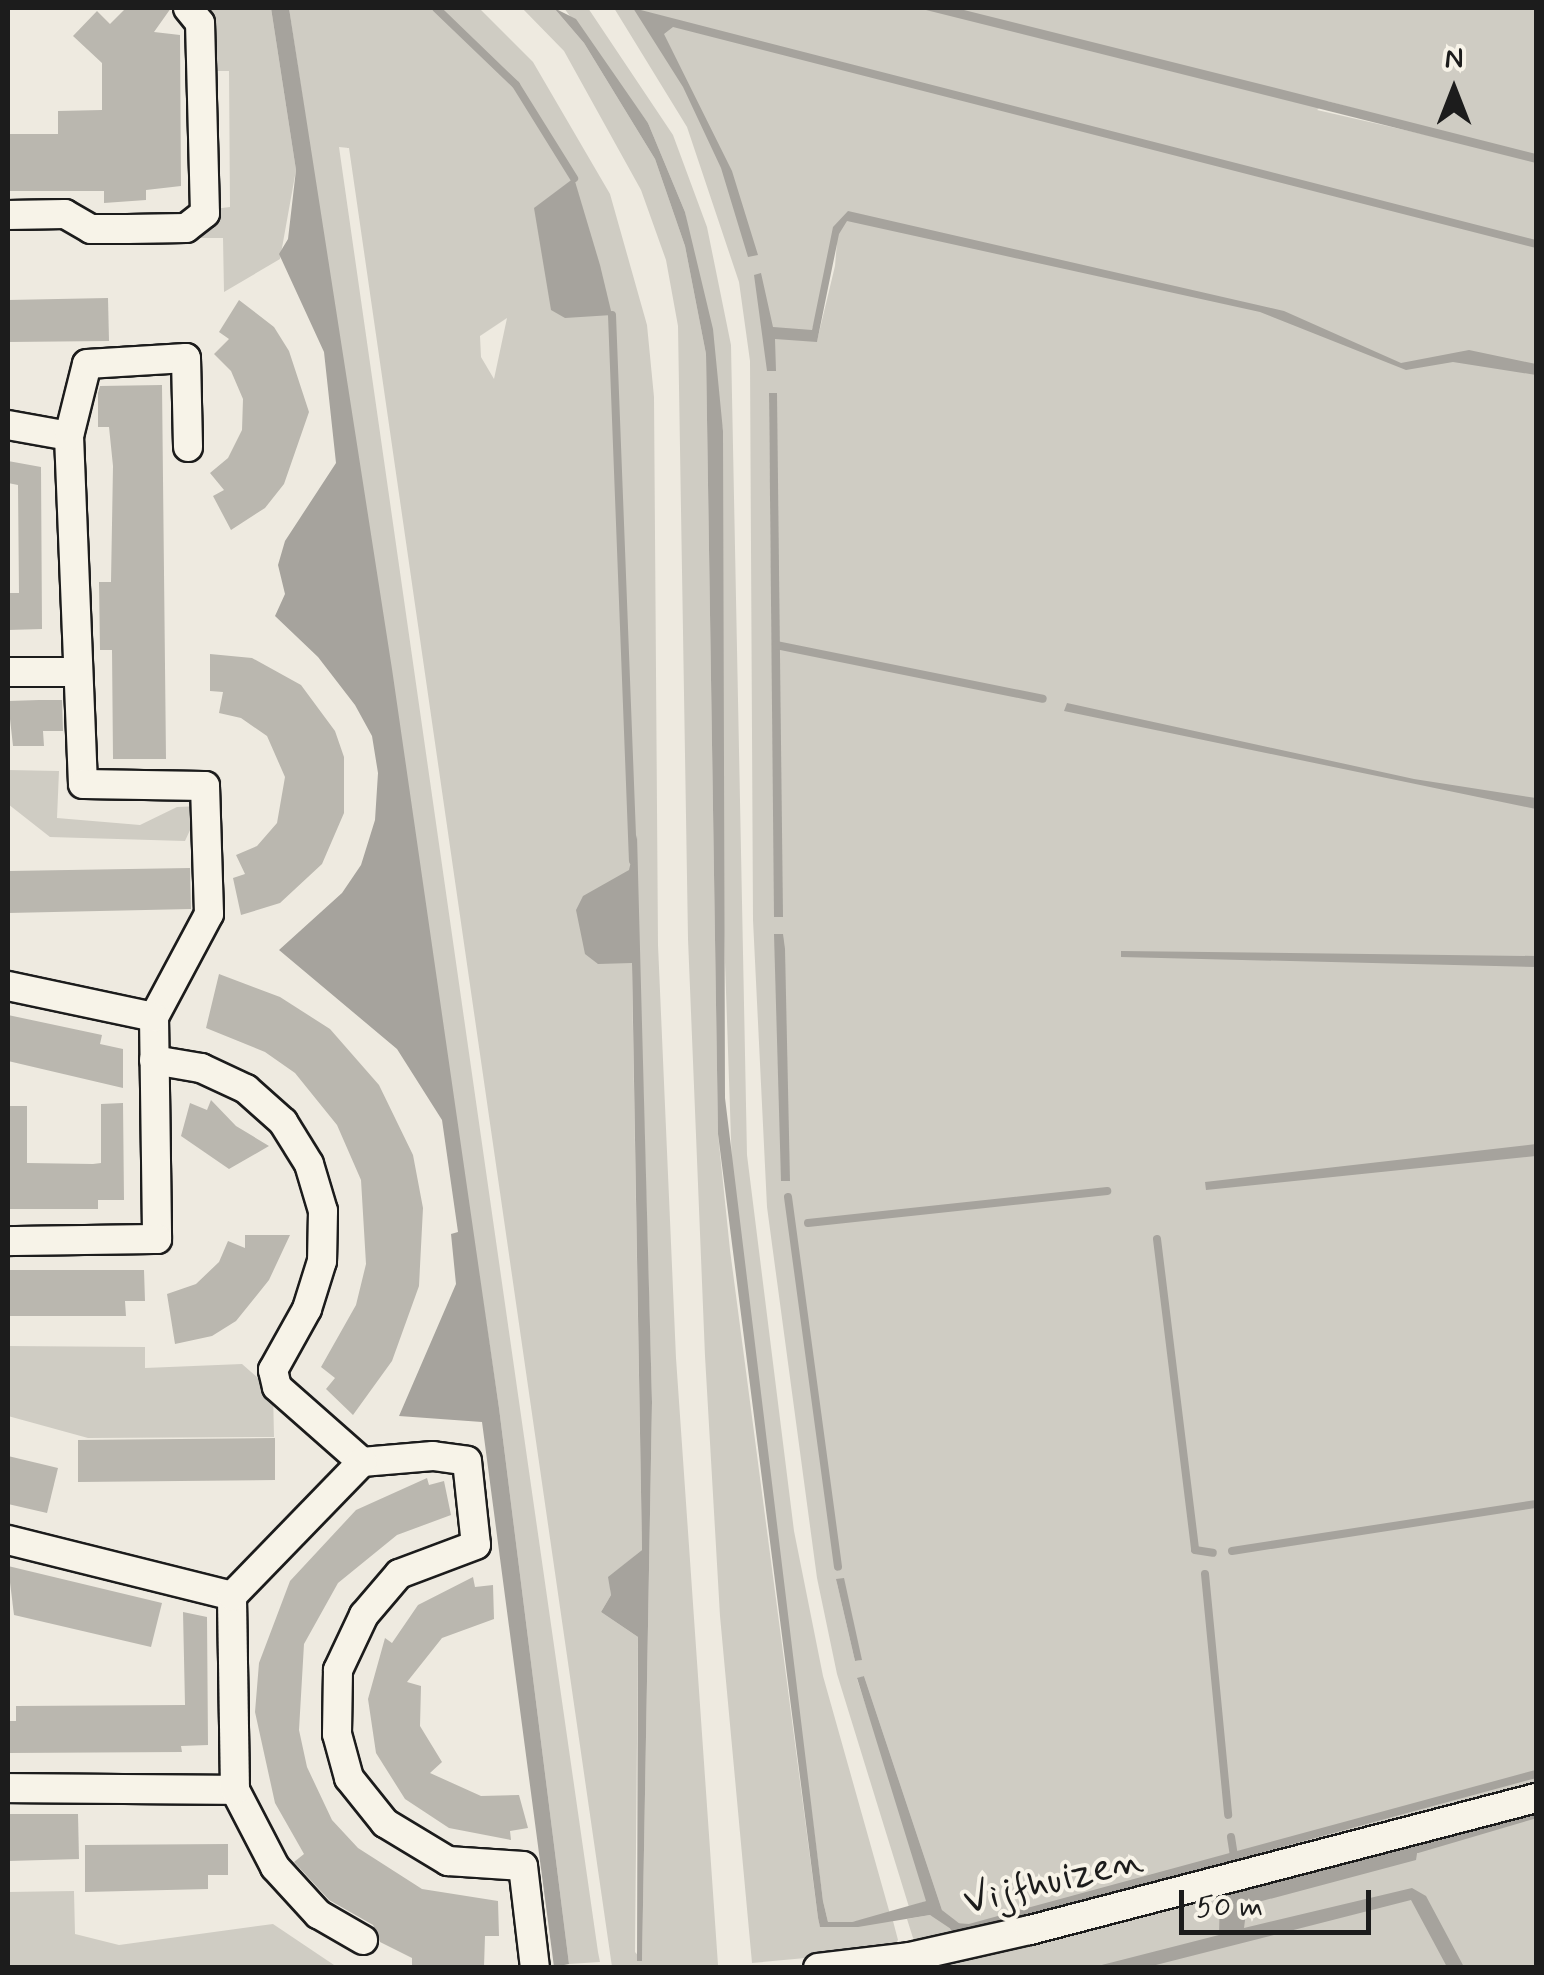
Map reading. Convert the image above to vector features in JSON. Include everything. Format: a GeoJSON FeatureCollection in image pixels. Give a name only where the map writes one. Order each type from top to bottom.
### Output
{"type":"FeatureCollection","features":[{"type":"Feature","properties":{"kind":"street"},"geometry":{"type":"LineString","coordinates":[[8,215],[64,214],[92,228],[186,228],[204,213],[200,23],[188,8]]}},
{"type":"Feature","properties":{"kind":"street"},"geometry":{"type":"LineString","coordinates":[[8,1242],[158,1239],[154,1018],[209,914],[205,786],[83,784],[74,672],[69,436],[87,364],[186,358],[188,446]]}},
{"type":"Feature","properties":{"kind":"street"},"geometry":{"type":"LineString","coordinates":[[8,425],[69,436]]}},
{"type":"Feature","properties":{"kind":"street"},"geometry":{"type":"LineString","coordinates":[[8,672],[74,672]]}},
{"type":"Feature","properties":{"kind":"street"},"geometry":{"type":"LineString","coordinates":[[8,986],[154,1018]]}},
{"type":"Feature","properties":{"kind":"street"},"geometry":{"type":"LineString","coordinates":[[154,1060],[201,1068],[246,1089],[283,1122],[309,1164],[323,1211],[322,1261],[307,1309],[273,1370],[277,1388],[362,1462]]}},
{"type":"Feature","properties":{"kind":"street"},"geometry":{"type":"LineString","coordinates":[[363,1940],[318,1914],[275,1867],[234,1790],[232,1596],[362,1462],[433,1456],[467,1461],[476,1545],[399,1574],[364,1615],[338,1670],[337,1734],[349,1778],[385,1823],[448,1860],[523,1866],[535,1968]]}},
{"type":"Feature","properties":{"kind":"street"},"geometry":{"type":"LineString","coordinates":[[8,1540],[232,1596]]}},
{"type":"Feature","properties":{"kind":"street"},"geometry":{"type":"LineString","coordinates":[[8,1788],[234,1790]]}},
{"type":"Feature","properties":{"kind":"street","name":"Vijfhuizen"},"geometry":{"type":"LineString","coordinates":[[818,1968],[910,1957],[1030,1930],[1536,1798]]}},
{"type":"Feature","properties":{"kind":"shaded area"},"geometry":{"type":"Polygon","coordinates":[[[209,8],[271,8],[296,170],[280,259],[224,292],[223,238],[198,238],[214,223],[214,209],[230,207],[229,71],[211,71],[209,8]]]}},
{"type":"Feature","properties":{"kind":"shaded area"},"geometry":{"type":"Polygon","coordinates":[[[271,8],[289,8],[392,669],[499,1408],[569,1964],[554,1967],[482,1422],[399,1416],[456,1284],[451,1234],[458,1232],[442,1120],[397,1049],[279,950],[342,893],[361,865],[375,820],[378,773],[372,736],[355,705],[318,657],[275,616],[285,594],[278,565],[285,541],[336,463],[324,352],[279,254],[288,239],[296,170],[271,8]]]}},
{"type":"Feature","properties":{"kind":"shaded area"},"geometry":{"type":"Polygon","coordinates":[[[289,8],[479,8],[533,62],[610,194],[647,325],[654,397],[658,945],[676,1358],[718,1965],[612,1967],[349,148],[339,147],[600,1962],[569,1964],[499,1408],[289,8]],[[507,318],[480,336],[481,357],[494,379],[507,318]],[[636,841],[632,974],[642,1550],[609,1577],[611,1595],[601,1612],[638,1637],[635,1952],[642,1960],[652,1402],[636,841]]]}},
{"type":"Feature","properties":{"kind":"shaded area"},"geometry":{"type":"Polygon","coordinates":[[[522,8],[554,8],[584,43],[655,159],[685,246],[706,354],[718,1134],[730,1250],[818,1918],[820,1926],[893,1921],[898,1940],[892,1950],[752,1963],[720,1616],[705,1356],[688,939],[678,326],[666,260],[641,190],[564,51],[522,8]]]}},
{"type":"Feature","properties":{"kind":"shaded area"},"geometry":{"type":"Polygon","coordinates":[[[554,8],[576,19],[648,123],[685,212],[713,329],[723,431],[725,1098],[823,1901],[828,1922],[852,1922],[926,1901],[857,1678],[864,1676],[942,1910],[960,1924],[954,1931],[930,1915],[858,1927],[820,1927],[818,1918],[718,1134],[706,354],[685,246],[655,159],[584,43],[554,8]]]}},
{"type":"Feature","properties":{"kind":"shaded area"},"geometry":{"type":"Polygon","coordinates":[[[564,8],[588,8],[673,135],[707,227],[731,345],[747,1155],[794,1531],[823,1676],[890,1914],[852,1922],[828,1922],[823,1901],[733,1198],[719,785],[723,431],[685,212],[648,123],[564,8]]]}},
{"type":"Feature","properties":{"kind":"shaded area"},"geometry":{"type":"Polygon","coordinates":[[[614,8],[1536,8],[1536,158],[1327,101],[1317,110],[1536,160],[1536,1783],[924,1947],[913,1938],[907,1919],[930,1915],[959,1924],[942,1910],[864,1676],[857,1679],[927,1891],[926,1901],[909,1907],[837,1674],[817,1578],[767,1207],[753,920],[750,361],[739,282],[687,127],[614,8]],[[837,242],[812,330],[817,341],[835,266],[837,242]],[[776,393],[769,394],[775,917],[779,666],[776,393]],[[836,1579],[855,1661],[861,1660],[856,1637],[836,1579]]]}},
{"type":"Feature","properties":{"kind":"shaded area"},"geometry":{"type":"Polygon","coordinates":[[[633,8],[1536,240],[1536,248],[673,27],[664,34],[732,171],[758,255],[748,257],[721,168],[683,87],[633,8]]]}},
{"type":"Feature","properties":{"kind":"shaded area"},"geometry":{"type":"Polygon","coordinates":[[[918,8],[956,8],[1236,78],[1536,154],[1536,163],[918,8]]]}},
{"type":"Feature","properties":{"kind":"shaded area"},"geometry":{"type":"Polygon","coordinates":[[[574,178],[612,315],[565,318],[551,310],[534,208],[574,178]]]}},
{"type":"Feature","properties":{"kind":"shaded area"},"geometry":{"type":"Polygon","coordinates":[[[848,211],[1284,311],[1401,363],[1469,350],[1536,364],[1536,375],[1453,362],[1406,370],[1260,312],[847,221],[839,234],[817,342],[775,339],[776,371],[767,371],[754,275],[761,273],[773,327],[812,330],[833,227],[848,211]]]}},
{"type":"Feature","properties":{"kind":"shaded area"},"geometry":{"type":"Polygon","coordinates":[[[769,393],[777,393],[783,917],[774,917],[769,393]]]}},
{"type":"Feature","properties":{"kind":"shaded area"},"geometry":{"type":"Polygon","coordinates":[[[1067,703],[1414,779],[1536,798],[1536,809],[1064,711],[1067,703]]]}},
{"type":"Feature","properties":{"kind":"shaded area"},"geometry":{"type":"Polygon","coordinates":[[[8,770],[59,771],[57,818],[140,825],[177,807],[201,806],[185,841],[50,837],[8,804],[8,770]]]}},
{"type":"Feature","properties":{"kind":"shaded area"},"geometry":{"type":"Polygon","coordinates":[[[637,835],[652,1402],[642,1961],[637,1961],[638,1637],[601,1612],[611,1595],[608,1577],[642,1550],[632,963],[598,964],[585,954],[576,910],[583,896],[629,870],[637,835]]]}},
{"type":"Feature","properties":{"kind":"shaded area"},"geometry":{"type":"Polygon","coordinates":[[[774,934],[783,934],[785,949],[790,1181],[781,1181],[774,934]]]}},
{"type":"Feature","properties":{"kind":"shaded area"},"geometry":{"type":"Polygon","coordinates":[[[1121,951],[1536,956],[1536,967],[1121,957],[1121,951]]]}},
{"type":"Feature","properties":{"kind":"shaded area"},"geometry":{"type":"Polygon","coordinates":[[[1536,1144],[1536,1156],[1206,1190],[1205,1182],[1536,1144]]]}},
{"type":"Feature","properties":{"kind":"shaded area"},"geometry":{"type":"Polygon","coordinates":[[[8,1346],[145,1347],[145,1368],[242,1364],[273,1391],[274,1437],[88,1438],[8,1416],[8,1346]]]}},
{"type":"Feature","properties":{"kind":"shaded area"},"geometry":{"type":"Polygon","coordinates":[[[844,1578],[862,1660],[855,1661],[836,1579],[844,1578]]]}},
{"type":"Feature","properties":{"kind":"shaded area"},"geometry":{"type":"Polygon","coordinates":[[[1536,1804],[1536,1967],[928,1968],[955,1964],[1536,1804]]]}},
{"type":"Feature","properties":{"kind":"shaded area"},"geometry":{"type":"Polygon","coordinates":[[[1419,1841],[1416,1860],[1247,1905],[1244,1928],[1412,1888],[1426,1896],[1464,1967],[1447,1967],[1411,1900],[1148,1967],[1090,1968],[1219,1935],[1220,1895],[1419,1841]]]}},
{"type":"Feature","properties":{"kind":"shaded area"},"geometry":{"type":"Polygon","coordinates":[[[74,1891],[75,1934],[119,1945],[273,1924],[337,1967],[8,1967],[8,1892],[74,1891]]]}},
{"type":"Feature","properties":{"kind":"building"},"geometry":{"type":"Polygon","coordinates":[[[126,8],[171,8],[154,32],[180,35],[181,186],[146,190],[146,200],[104,203],[104,191],[8,191],[8,134],[58,134],[58,111],[102,110],[102,63],[73,36],[97,11],[110,24],[126,8]]]}},
{"type":"Feature","properties":{"kind":"building"},"geometry":{"type":"Polygon","coordinates":[[[108,298],[109,341],[8,342],[8,300],[108,298]]]}},
{"type":"Feature","properties":{"kind":"building"},"geometry":{"type":"Polygon","coordinates":[[[239,300],[274,327],[289,351],[309,412],[284,484],[265,508],[231,530],[213,496],[224,490],[210,473],[228,458],[242,430],[243,399],[231,371],[214,354],[229,339],[219,332],[239,300]]]}},
{"type":"Feature","properties":{"kind":"building"},"geometry":{"type":"Polygon","coordinates":[[[162,385],[166,759],[113,759],[112,650],[100,650],[99,582],[111,582],[113,466],[109,427],[98,427],[98,393],[100,386],[162,385]]]}},
{"type":"Feature","properties":{"kind":"building"},"geometry":{"type":"Polygon","coordinates":[[[8,461],[41,467],[42,629],[8,630],[9,593],[19,593],[18,485],[8,483],[8,461]]]}},
{"type":"Feature","properties":{"kind":"building"},"geometry":{"type":"Polygon","coordinates":[[[210,654],[252,658],[301,685],[335,731],[344,757],[344,813],[322,864],[280,903],[241,915],[233,878],[245,874],[236,855],[257,846],[277,823],[285,777],[267,736],[241,718],[219,713],[223,692],[210,691],[210,654]]]}},
{"type":"Feature","properties":{"kind":"building"},"geometry":{"type":"Polygon","coordinates":[[[62,700],[63,731],[43,731],[44,746],[13,746],[8,701],[62,700]]]}},
{"type":"Feature","properties":{"kind":"building"},"geometry":{"type":"Polygon","coordinates":[[[190,868],[191,909],[8,913],[8,871],[190,868]]]}},
{"type":"Feature","properties":{"kind":"building"},"geometry":{"type":"Polygon","coordinates":[[[219,974],[280,997],[330,1029],[379,1085],[413,1155],[423,1208],[419,1286],[392,1361],[353,1415],[326,1389],[335,1378],[321,1367],[356,1305],[366,1264],[361,1180],[337,1125],[295,1073],[265,1052],[206,1028],[219,974]]]}},
{"type":"Feature","properties":{"kind":"building"},"geometry":{"type":"Polygon","coordinates":[[[8,1015],[102,1035],[100,1044],[123,1049],[123,1088],[8,1061],[8,1015]]]}},
{"type":"Feature","properties":{"kind":"building"},"geometry":{"type":"Polygon","coordinates":[[[211,1100],[236,1126],[269,1146],[229,1169],[181,1136],[190,1103],[207,1110],[211,1100]]]}},
{"type":"Feature","properties":{"kind":"building"},"geometry":{"type":"Polygon","coordinates":[[[123,1103],[124,1200],[98,1200],[98,1209],[8,1209],[8,1106],[27,1106],[27,1163],[93,1164],[101,1163],[101,1104],[123,1103]]]}},
{"type":"Feature","properties":{"kind":"building"},"geometry":{"type":"Polygon","coordinates":[[[245,1235],[290,1235],[269,1280],[236,1321],[212,1336],[175,1344],[167,1294],[196,1284],[219,1262],[228,1241],[245,1248],[245,1235]]]}},
{"type":"Feature","properties":{"kind":"building"},"geometry":{"type":"Polygon","coordinates":[[[8,1270],[144,1270],[145,1301],[125,1301],[126,1316],[8,1316],[8,1270]]]}},
{"type":"Feature","properties":{"kind":"building"},"geometry":{"type":"Polygon","coordinates":[[[275,1438],[275,1480],[78,1482],[78,1440],[275,1438]]]}},
{"type":"Feature","properties":{"kind":"building"},"geometry":{"type":"Polygon","coordinates":[[[8,1456],[58,1468],[47,1513],[8,1504],[8,1456]]]}},
{"type":"Feature","properties":{"kind":"building"},"geometry":{"type":"Polygon","coordinates":[[[427,1478],[429,1485],[444,1481],[451,1515],[397,1535],[338,1583],[304,1644],[299,1730],[307,1767],[332,1820],[358,1848],[422,1889],[498,1901],[499,1936],[485,1936],[484,1967],[412,1967],[412,1958],[380,1942],[373,1925],[329,1900],[294,1862],[304,1854],[275,1803],[255,1712],[259,1663],[290,1581],[356,1510],[427,1478]]]}},
{"type":"Feature","properties":{"kind":"building"},"geometry":{"type":"Polygon","coordinates":[[[8,1566],[162,1603],[151,1647],[14,1615],[8,1566]]]}},
{"type":"Feature","properties":{"kind":"building"},"geometry":{"type":"Polygon","coordinates":[[[473,1577],[475,1587],[493,1585],[494,1619],[442,1638],[407,1682],[421,1686],[420,1726],[442,1762],[430,1773],[481,1796],[519,1795],[528,1828],[510,1831],[511,1840],[449,1828],[405,1799],[376,1753],[368,1699],[385,1638],[392,1643],[418,1605],[473,1577]]]}},
{"type":"Feature","properties":{"kind":"building"},"geometry":{"type":"Polygon","coordinates":[[[183,1612],[207,1617],[208,1745],[181,1746],[182,1752],[8,1753],[8,1721],[16,1721],[16,1706],[185,1705],[183,1612]]]}},
{"type":"Feature","properties":{"kind":"building"},"geometry":{"type":"Polygon","coordinates":[[[8,1814],[78,1814],[79,1859],[8,1861],[8,1814]]]}},
{"type":"Feature","properties":{"kind":"building"},"geometry":{"type":"Polygon","coordinates":[[[228,1844],[228,1875],[208,1875],[208,1889],[85,1892],[85,1845],[228,1844]]]}},
{"type":"Feature","properties":{"kind":"waterway"},"geometry":{"type":"LineString","coordinates":[[436,8],[516,85],[574,178]]}},
{"type":"Feature","properties":{"kind":"waterway"},"geometry":{"type":"LineString","coordinates":[[612,315],[633,861]]}},
{"type":"Feature","properties":{"kind":"waterway"},"geometry":{"type":"LineString","coordinates":[[776,645],[1043,699]]}},
{"type":"Feature","properties":{"kind":"waterway"},"geometry":{"type":"LineString","coordinates":[[808,1223],[1107,1191]]}},
{"type":"Feature","properties":{"kind":"waterway"},"geometry":{"type":"LineString","coordinates":[[788,1197],[838,1567]]}},
{"type":"Feature","properties":{"kind":"waterway"},"geometry":{"type":"LineString","coordinates":[[1157,1239],[1195,1550],[1213,1553]]}},
{"type":"Feature","properties":{"kind":"waterway"},"geometry":{"type":"LineString","coordinates":[[1232,1551],[1536,1504]]}},
{"type":"Feature","properties":{"kind":"waterway"},"geometry":{"type":"LineString","coordinates":[[1205,1574],[1228,1815]]}},
{"type":"Feature","properties":{"kind":"waterway"},"geometry":{"type":"LineString","coordinates":[[954,1927],[969,1928],[1536,1774]]}},
{"type":"Feature","properties":{"kind":"waterway"},"geometry":{"type":"LineString","coordinates":[[1418,1849],[1536,1814]]}},
{"type":"Feature","properties":{"kind":"waterway"},"geometry":{"type":"LineString","coordinates":[[1231,1837],[1234,1855]]}}]}
